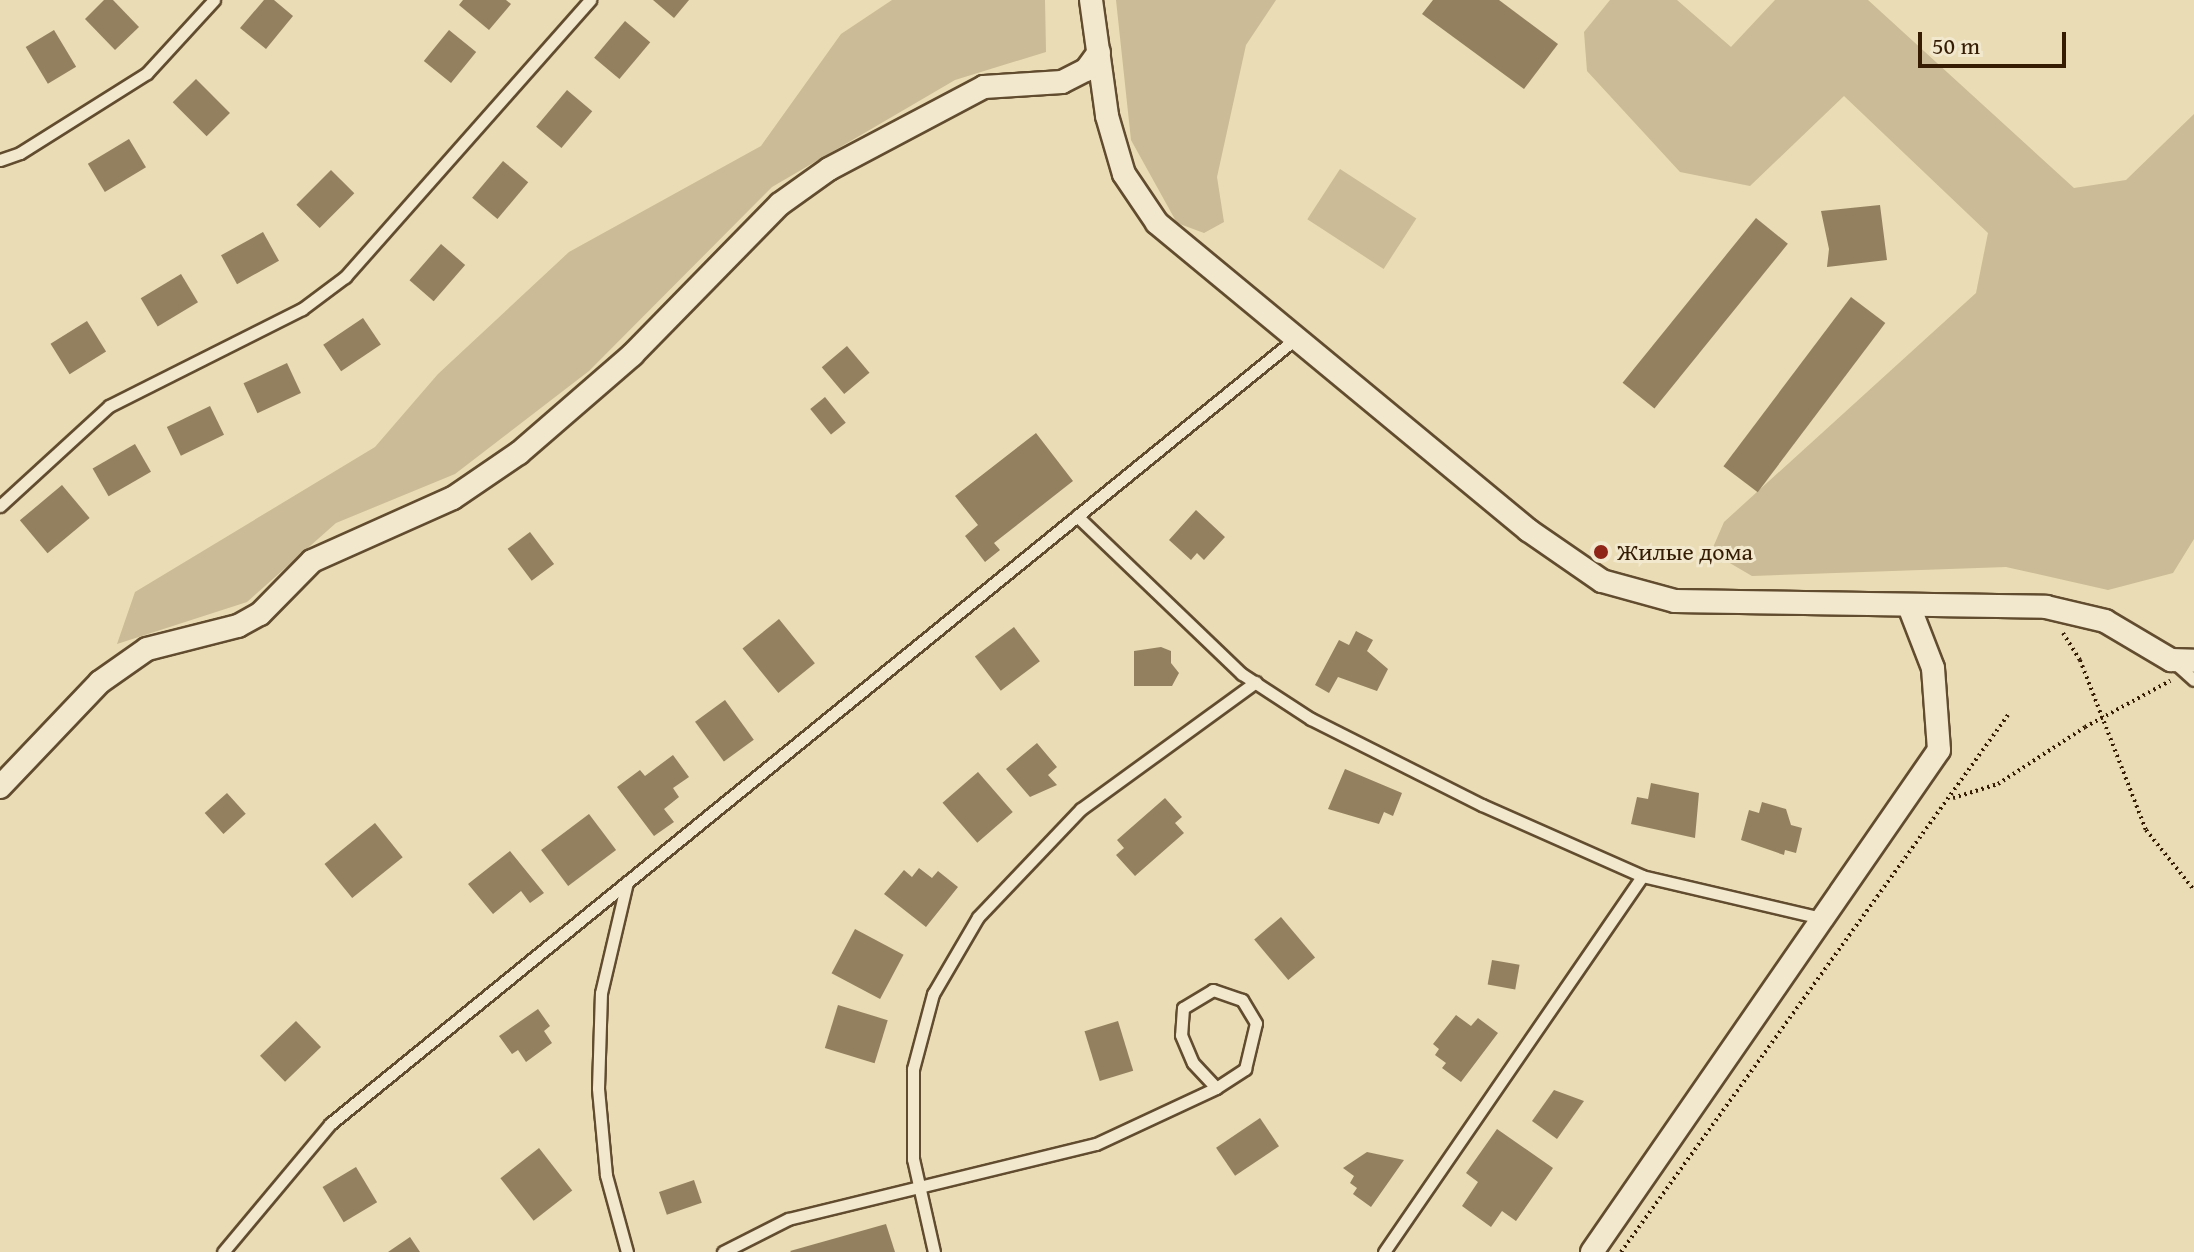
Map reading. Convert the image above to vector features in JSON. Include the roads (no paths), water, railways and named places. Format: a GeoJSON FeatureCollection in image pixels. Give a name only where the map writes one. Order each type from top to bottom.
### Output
{"type":"FeatureCollection","features":[{"type":"Feature","properties":{"kind":"street"},"geometry":{"type":"LineString","coordinates":[[1091,0],[1107,116],[1124,174],[1157,223],[1528,530],[1602,581],[1675,601],[2046,607],[2105,621],[2186,668]]}},
{"type":"Feature","properties":{"kind":"street"},"geometry":{"type":"LineString","coordinates":[[0,787],[100,682],[147,649],[238,626],[260,614],[312,561],[453,498],[519,453],[632,355],[780,204],[829,169],[984,87],[1062,82],[1086,70],[1099,52]]}},
{"type":"Feature","properties":{"kind":"street"},"geometry":{"type":"LineString","coordinates":[[1592,1252],[1939,750],[1933,668],[1909,606]]}},
{"type":"Feature","properties":{"kind":"lane"},"geometry":{"type":"LineString","coordinates":[[0,160],[20,153],[147,73],[214,0]]}},
{"type":"Feature","properties":{"kind":"lane"},"geometry":{"type":"LineString","coordinates":[[0,506],[109,406],[302,309],[345,277],[590,0]]}},
{"type":"Feature","properties":{"kind":"lane"},"geometry":{"type":"LineString","coordinates":[[223,1252],[330,1124],[1296,338]]}},
{"type":"Feature","properties":{"kind":"lane"},"geometry":{"type":"LineString","coordinates":[[1077,516],[1256,682],[1311,719],[1468,798],[1642,876],[1825,919]]}},
{"type":"Feature","properties":{"kind":"lane"},"geometry":{"type":"LineString","coordinates":[[934,1252],[913,1159],[913,1069],[933,994],[978,917],[1081,809],[1256,682]]}},
{"type":"Feature","properties":{"kind":"lane"},"geometry":{"type":"LineString","coordinates":[[1384,1252],[1642,876]]}},
{"type":"Feature","properties":{"kind":"lane"},"geometry":{"type":"LineString","coordinates":[[627,882],[601,993],[598,1088],[606,1175],[627,1252]]}},
{"type":"Feature","properties":{"kind":"lane"},"geometry":{"type":"LineString","coordinates":[[723,1252],[788,1219],[918,1183],[1096,1144],[1216,1088],[1245,1069],[1256,1023],[1242,1000],[1213,990],[1183,1008],[1181,1035],[1193,1063],[1216,1088]]}},
{"type":"Feature","properties":{"kind":"place","name":"Жилые дома"},"geometry":{"type":"Point","coordinates":[1601,552]}}]}
